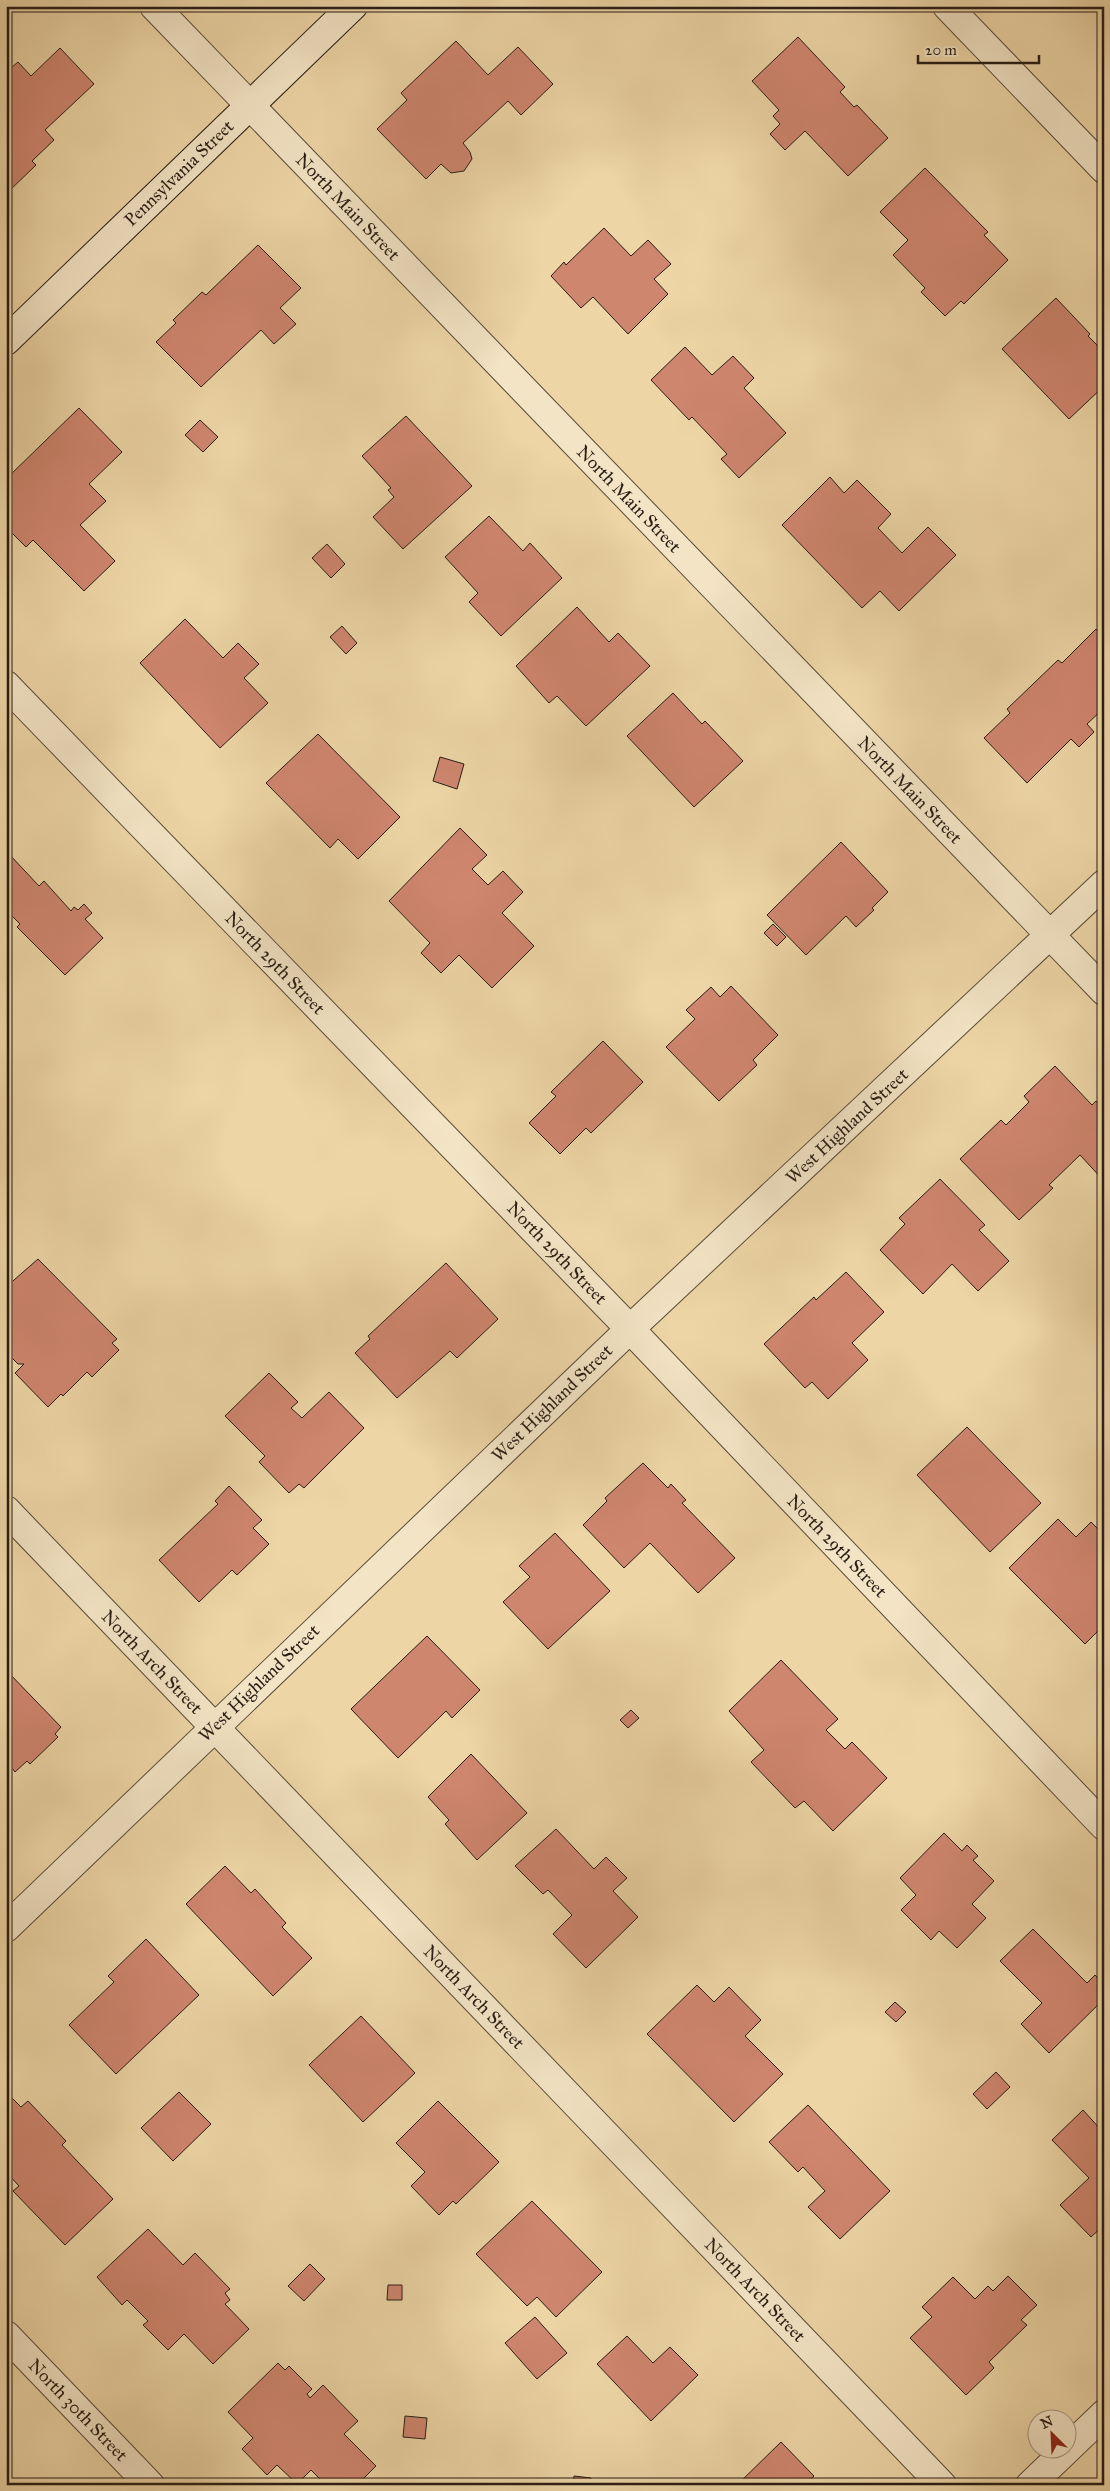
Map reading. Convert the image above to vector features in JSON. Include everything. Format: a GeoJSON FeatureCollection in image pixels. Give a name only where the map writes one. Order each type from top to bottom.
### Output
{"type":"FeatureCollection","features":[{"type":"Feature","properties":{"kind":"street","name":"North Main Street"},"geometry":{"type":"LineString","coordinates":[[154,6],[1104,991]]}},
{"type":"Feature","properties":{"kind":"street","name":"Pennsylvania Street"},"geometry":{"type":"LineString","coordinates":[[6,341],[353,6]]}},
{"type":"Feature","properties":{"kind":"street"},"geometry":{"type":"LineString","coordinates":[[947,6],[1104,169]]}},
{"type":"Feature","properties":{"kind":"street","name":"North 29th Street"},"geometry":{"type":"LineString","coordinates":[[6,685],[630,1329],[1104,1826]]}},
{"type":"Feature","properties":{"kind":"street","name":"West Highland Street"},"geometry":{"type":"LineString","coordinates":[[6,1928],[214,1726],[630,1329],[1104,884]]}},
{"type":"Feature","properties":{"kind":"street","name":"North Arch Street"},"geometry":{"type":"LineString","coordinates":[[6,1510],[942,2485]]}},
{"type":"Feature","properties":{"kind":"street","name":"North 30th Street"},"geometry":{"type":"LineString","coordinates":[[6,2335],[150,2485]]}},
{"type":"Feature","properties":{"kind":"street"},"geometry":{"type":"LineString","coordinates":[[1030,2485],[1104,2414]]}},
{"type":"Feature","properties":{"kind":"building"},"geometry":{"type":"Polygon","coordinates":[[[798,37],[845,87],[840,92],[854,107],[857,105],[888,138],[848,176],[805,131],[785,150],[770,134],[780,124],[773,116],[779,110],[752,81],[798,37]]]}},
{"type":"Feature","properties":{"kind":"building"},"geometry":{"type":"Polygon","coordinates":[[[456,41],[488,75],[518,47],[553,84],[521,115],[508,101],[463,143],[470,152],[472,159],[464,171],[451,173],[441,164],[426,179],[377,129],[407,100],[401,93],[456,41]]]}},
{"type":"Feature","properties":{"kind":"building"},"geometry":{"type":"Polygon","coordinates":[[[60,48],[94,84],[45,130],[54,140],[32,161],[36,165],[7,193],[6,100],[9,97],[6,94],[6,72],[18,62],[31,76],[60,48]]]}},
{"type":"Feature","properties":{"kind":"building"},"geometry":{"type":"Polygon","coordinates":[[[925,168],[988,232],[984,235],[1008,260],[964,304],[961,301],[945,316],[921,292],[925,288],[893,255],[908,240],[880,212],[925,168]]]}},
{"type":"Feature","properties":{"kind":"building"},"geometry":{"type":"Polygon","coordinates":[[[604,228],[631,256],[648,240],[671,264],[654,279],[668,294],[628,334],[593,297],[581,308],[551,276],[564,262],[566,265],[604,228]]]}},
{"type":"Feature","properties":{"kind":"building"},"geometry":{"type":"Polygon","coordinates":[[[258,245],[301,288],[280,308],[296,324],[274,344],[261,330],[201,387],[156,342],[176,323],[173,320],[202,292],[206,295],[258,245]]]}},
{"type":"Feature","properties":{"kind":"building"},"geometry":{"type":"Polygon","coordinates":[[[1056,298],[1104,352],[1104,386],[1069,419],[1002,349],[1056,298]]]}},
{"type":"Feature","properties":{"kind":"building"},"geometry":{"type":"Polygon","coordinates":[[[685,347],[712,375],[733,356],[754,378],[744,388],[786,433],[739,478],[721,459],[727,454],[692,417],[689,420],[651,380],[685,347]]]}},
{"type":"Feature","properties":{"kind":"building"},"geometry":{"type":"Polygon","coordinates":[[[79,408],[122,452],[89,484],[106,501],[80,525],[115,561],[84,591],[33,540],[26,547],[6,527],[6,479],[79,408]]]}},
{"type":"Feature","properties":{"kind":"building"},"geometry":{"type":"Polygon","coordinates":[[[406,416],[472,486],[403,549],[373,517],[394,497],[388,490],[391,488],[362,456],[406,416]]]}},
{"type":"Feature","properties":{"kind":"building"},"geometry":{"type":"Polygon","coordinates":[[[200,420],[218,437],[203,452],[185,435],[200,420]]]}},
{"type":"Feature","properties":{"kind":"building"},"geometry":{"type":"Polygon","coordinates":[[[830,477],[844,493],[857,480],[891,514],[878,528],[902,553],[928,527],[956,555],[899,611],[880,591],[862,608],[782,525],[830,477]]]}},
{"type":"Feature","properties":{"kind":"building"},"geometry":{"type":"Polygon","coordinates":[[[489,516],[523,551],[530,543],[562,578],[501,636],[469,602],[478,593],[445,557],[489,516]]]}},
{"type":"Feature","properties":{"kind":"building"},"geometry":{"type":"Polygon","coordinates":[[[327,544],[345,564],[331,578],[312,558],[327,544]]]}},
{"type":"Feature","properties":{"kind":"building"},"geometry":{"type":"Polygon","coordinates":[[[577,607],[609,642],[618,633],[650,666],[586,726],[557,696],[549,703],[516,666],[577,607]]]}},
{"type":"Feature","properties":{"kind":"building"},"geometry":{"type":"Polygon","coordinates":[[[185,619],[223,658],[238,643],[259,664],[244,678],[268,703],[220,748],[140,663],[185,619]]]}},
{"type":"Feature","properties":{"kind":"building"},"geometry":{"type":"Polygon","coordinates":[[[342,626],[357,643],[346,654],[330,637],[342,626]]]}},
{"type":"Feature","properties":{"kind":"building"},"geometry":{"type":"Polygon","coordinates":[[[1096,629],[1104,637],[1104,708],[1087,724],[1094,732],[1079,747],[1071,739],[1027,783],[984,738],[1010,713],[1007,709],[1058,660],[1062,663],[1096,629]]]}},
{"type":"Feature","properties":{"kind":"building"},"geometry":{"type":"Polygon","coordinates":[[[673,693],[702,724],[705,721],[743,761],[694,807],[627,736],[673,693]]]}},
{"type":"Feature","properties":{"kind":"building"},"geometry":{"type":"Polygon","coordinates":[[[318,734],[400,817],[358,859],[338,839],[330,848],[266,783],[318,734]]]}},
{"type":"Feature","properties":{"kind":"building"},"geometry":{"type":"Polygon","coordinates":[[[440,757],[464,764],[457,789],[433,781],[440,757]]]}},
{"type":"Feature","properties":{"kind":"building"},"geometry":{"type":"Polygon","coordinates":[[[460,828],[487,855],[472,869],[488,885],[503,871],[523,892],[502,913],[534,946],[492,988],[459,955],[441,973],[421,953],[430,943],[389,901],[460,828]]]}},
{"type":"Feature","properties":{"kind":"building"},"geometry":{"type":"Polygon","coordinates":[[[841,842],[888,892],[872,908],[874,910],[856,927],[846,916],[806,955],[767,915],[841,842]]]}},
{"type":"Feature","properties":{"kind":"building"},"geometry":{"type":"Polygon","coordinates":[[[9,854],[39,886],[44,881],[71,911],[74,907],[78,910],[84,904],[92,913],[85,919],[103,938],[65,975],[17,927],[20,924],[11,915],[6,917],[6,856],[9,854]]]}},
{"type":"Feature","properties":{"kind":"building"},"geometry":{"type":"Polygon","coordinates":[[[773,924],[786,937],[777,946],[764,933],[773,924]]]}},
{"type":"Feature","properties":{"kind":"building"},"geometry":{"type":"Polygon","coordinates":[[[731,986],[778,1035],[753,1060],[757,1065],[719,1101],[666,1047],[695,1019],[686,1010],[711,987],[720,997],[731,986]]]}},
{"type":"Feature","properties":{"kind":"building"},"geometry":{"type":"Polygon","coordinates":[[[603,1041],[643,1082],[591,1133],[586,1128],[560,1154],[529,1123],[556,1096],[551,1092],[603,1041]]]}},
{"type":"Feature","properties":{"kind":"building"},"geometry":{"type":"Polygon","coordinates":[[[1055,1066],[1092,1105],[1096,1101],[1104,1109],[1104,1181],[1080,1155],[1049,1185],[1053,1188],[1019,1220],[960,1159],[1001,1120],[1006,1125],[1029,1102],[1024,1096],[1055,1066]]]}},
{"type":"Feature","properties":{"kind":"building"},"geometry":{"type":"Polygon","coordinates":[[[940,1179],[985,1225],[979,1230],[1009,1261],[978,1291],[952,1264],[923,1294],[880,1250],[905,1224],[899,1218],[940,1179]]]}},
{"type":"Feature","properties":{"kind":"building"},"geometry":{"type":"Polygon","coordinates":[[[38,1259],[117,1339],[112,1343],[119,1350],[92,1377],[87,1372],[63,1396],[61,1394],[48,1407],[15,1373],[24,1364],[18,1364],[11,1357],[10,1350],[6,1354],[6,1287],[38,1259]]]}},
{"type":"Feature","properties":{"kind":"building"},"geometry":{"type":"Polygon","coordinates":[[[446,1263],[498,1319],[457,1358],[450,1351],[397,1398],[355,1353],[370,1339],[368,1336],[446,1263]]]}},
{"type":"Feature","properties":{"kind":"building"},"geometry":{"type":"Polygon","coordinates":[[[846,1272],[884,1312],[852,1343],[868,1360],[828,1399],[812,1382],[805,1388],[764,1344],[814,1297],[816,1300],[846,1272]]]}},
{"type":"Feature","properties":{"kind":"building"},"geometry":{"type":"Polygon","coordinates":[[[269,1373],[298,1402],[291,1408],[302,1418],[329,1392],[364,1428],[304,1488],[299,1484],[289,1493],[259,1462],[265,1456],[225,1416],[269,1373]]]}},
{"type":"Feature","properties":{"kind":"building"},"geometry":{"type":"Polygon","coordinates":[[[967,1427],[1041,1503],[990,1552],[917,1475],[967,1427]]]}},
{"type":"Feature","properties":{"kind":"building"},"geometry":{"type":"Polygon","coordinates":[[[643,1463],[668,1488],[671,1484],[686,1500],[682,1503],[735,1558],[698,1593],[650,1543],[624,1568],[583,1525],[607,1501],[605,1498],[643,1463]]]}},
{"type":"Feature","properties":{"kind":"building"},"geometry":{"type":"Polygon","coordinates":[[[229,1486],[262,1520],[253,1528],[269,1544],[237,1575],[232,1570],[199,1602],[159,1560],[218,1504],[215,1501],[229,1486]]]}},
{"type":"Feature","properties":{"kind":"building"},"geometry":{"type":"Polygon","coordinates":[[[1058,1519],[1076,1537],[1091,1522],[1104,1535],[1104,1625],[1085,1644],[1009,1568],[1058,1519]]]}},
{"type":"Feature","properties":{"kind":"building"},"geometry":{"type":"Polygon","coordinates":[[[555,1533],[610,1591],[548,1649],[503,1602],[530,1577],[519,1566],[555,1533]]]}},
{"type":"Feature","properties":{"kind":"building"},"geometry":{"type":"Polygon","coordinates":[[[427,1636],[480,1690],[452,1718],[446,1711],[398,1758],[351,1709],[427,1636]]]}},
{"type":"Feature","properties":{"kind":"building"},"geometry":{"type":"Polygon","coordinates":[[[781,1660],[838,1719],[826,1730],[845,1749],[852,1742],[887,1778],[833,1831],[804,1801],[795,1808],[751,1762],[764,1750],[729,1711],[781,1660]]]}},
{"type":"Feature","properties":{"kind":"building"},"geometry":{"type":"Polygon","coordinates":[[[6,1670],[61,1727],[55,1734],[58,1737],[30,1764],[27,1761],[15,1772],[12,1768],[6,1773],[6,1670]]]}},
{"type":"Feature","properties":{"kind":"building"},"geometry":{"type":"Polygon","coordinates":[[[631,1710],[639,1718],[628,1728],[620,1720],[631,1710]]]}},
{"type":"Feature","properties":{"kind":"building"},"geometry":{"type":"Polygon","coordinates":[[[471,1754],[527,1813],[477,1860],[445,1824],[449,1820],[428,1797],[471,1754]]]}},
{"type":"Feature","properties":{"kind":"building"},"geometry":{"type":"Polygon","coordinates":[[[556,1829],[594,1869],[606,1857],[627,1878],[613,1891],[638,1917],[586,1968],[553,1934],[572,1915],[548,1890],[543,1894],[515,1866],[556,1829]]]}},
{"type":"Feature","properties":{"kind":"building"},"geometry":{"type":"Polygon","coordinates":[[[944,1833],[962,1851],[967,1845],[978,1856],[973,1860],[994,1881],[972,1904],[986,1918],[957,1948],[939,1931],[931,1940],[901,1910],[916,1895],[900,1878],[944,1833]]]}},
{"type":"Feature","properties":{"kind":"building"},"geometry":{"type":"Polygon","coordinates":[[[225,1866],[251,1893],[255,1889],[286,1923],[282,1927],[312,1958],[273,1996],[186,1904],[225,1866]]]}},
{"type":"Feature","properties":{"kind":"building"},"geometry":{"type":"Polygon","coordinates":[[[1033,1929],[1087,1983],[1095,1975],[1104,1984],[1104,1999],[1049,2053],[1021,2024],[1042,2003],[1000,1961],[1033,1929]]]}},
{"type":"Feature","properties":{"kind":"building"},"geometry":{"type":"Polygon","coordinates":[[[146,1939],[199,1995],[116,2074],[69,2025],[114,1982],[108,1976],[146,1939]]]}},
{"type":"Feature","properties":{"kind":"building"},"geometry":{"type":"Polygon","coordinates":[[[697,1985],[714,2002],[729,1987],[761,2020],[745,2036],[783,2074],[734,2122],[647,2034],[697,1985]]]}},
{"type":"Feature","properties":{"kind":"building"},"geometry":{"type":"Polygon","coordinates":[[[895,2002],[906,2012],[896,2022],[885,2012],[895,2002]]]}},
{"type":"Feature","properties":{"kind":"building"},"geometry":{"type":"Polygon","coordinates":[[[361,2016],[415,2073],[363,2122],[309,2065],[361,2016]]]}},
{"type":"Feature","properties":{"kind":"building"},"geometry":{"type":"Polygon","coordinates":[[[996,2072],[1010,2087],[987,2109],[973,2094],[996,2072]]]}},
{"type":"Feature","properties":{"kind":"building"},"geometry":{"type":"Polygon","coordinates":[[[6,2092],[21,2107],[28,2101],[66,2141],[62,2145],[113,2199],[65,2245],[13,2191],[19,2186],[6,2172],[6,2092]]]}},
{"type":"Feature","properties":{"kind":"building"},"geometry":{"type":"Polygon","coordinates":[[[179,2092],[211,2124],[173,2161],[141,2128],[179,2092]]]}},
{"type":"Feature","properties":{"kind":"building"},"geometry":{"type":"Polygon","coordinates":[[[438,2101],[499,2162],[456,2204],[453,2201],[439,2215],[411,2186],[425,2172],[396,2143],[438,2101]]]}},
{"type":"Feature","properties":{"kind":"building"},"geometry":{"type":"Polygon","coordinates":[[[808,2105],[890,2191],[840,2239],[808,2207],[825,2191],[803,2167],[798,2172],[769,2142],[808,2105]]]}},
{"type":"Feature","properties":{"kind":"building"},"geometry":{"type":"Polygon","coordinates":[[[1083,2110],[1102,2131],[1104,2129],[1104,2225],[1091,2237],[1060,2205],[1089,2178],[1052,2140],[1083,2110]]]}},
{"type":"Feature","properties":{"kind":"building"},"geometry":{"type":"Polygon","coordinates":[[[532,2201],[602,2272],[556,2317],[537,2297],[527,2306],[476,2254],[532,2201]]]}},
{"type":"Feature","properties":{"kind":"building"},"geometry":{"type":"Polygon","coordinates":[[[148,2229],[183,2265],[195,2253],[230,2289],[225,2293],[230,2300],[225,2304],[249,2329],[213,2364],[184,2334],[168,2350],[143,2325],[148,2321],[127,2300],[122,2305],[97,2277],[148,2229]]]}},
{"type":"Feature","properties":{"kind":"building"},"geometry":{"type":"Polygon","coordinates":[[[310,2264],[325,2279],[304,2301],[288,2286],[310,2264]]]}},
{"type":"Feature","properties":{"kind":"building"},"geometry":{"type":"Polygon","coordinates":[[[1008,2276],[1037,2305],[1021,2320],[1027,2325],[989,2362],[994,2368],[966,2395],[910,2338],[932,2317],[922,2307],[953,2277],[975,2299],[988,2286],[993,2291],[1008,2276]]]}},
{"type":"Feature","properties":{"kind":"building"},"geometry":{"type":"Polygon","coordinates":[[[388,2285],[402,2285],[402,2300],[387,2300],[388,2285]]]}},
{"type":"Feature","properties":{"kind":"building"},"geometry":{"type":"Polygon","coordinates":[[[535,2317],[567,2353],[537,2379],[505,2343],[535,2317]]]}},
{"type":"Feature","properties":{"kind":"building"},"geometry":{"type":"Polygon","coordinates":[[[627,2336],[653,2363],[670,2347],[698,2375],[651,2421],[597,2364],[627,2336]]]}},
{"type":"Feature","properties":{"kind":"building"},"geometry":{"type":"Polygon","coordinates":[[[278,2363],[285,2370],[289,2366],[312,2389],[307,2394],[310,2398],[323,2385],[358,2421],[344,2434],[376,2466],[357,2485],[326,2485],[311,2470],[297,2484],[277,2465],[267,2475],[242,2449],[253,2438],[228,2412],[278,2363]]]}},
{"type":"Feature","properties":{"kind":"building"},"geometry":{"type":"Polygon","coordinates":[[[405,2416],[427,2418],[425,2439],[403,2437],[405,2416]]]}},
{"type":"Feature","properties":{"kind":"building"},"geometry":{"type":"Polygon","coordinates":[[[781,2442],[814,2476],[811,2479],[817,2485],[737,2485],[781,2442]]]}},
{"type":"Feature","properties":{"kind":"building"},"geometry":{"type":"Polygon","coordinates":[[[574,2476],[591,2478],[590,2485],[573,2485],[574,2476]]]}}]}
